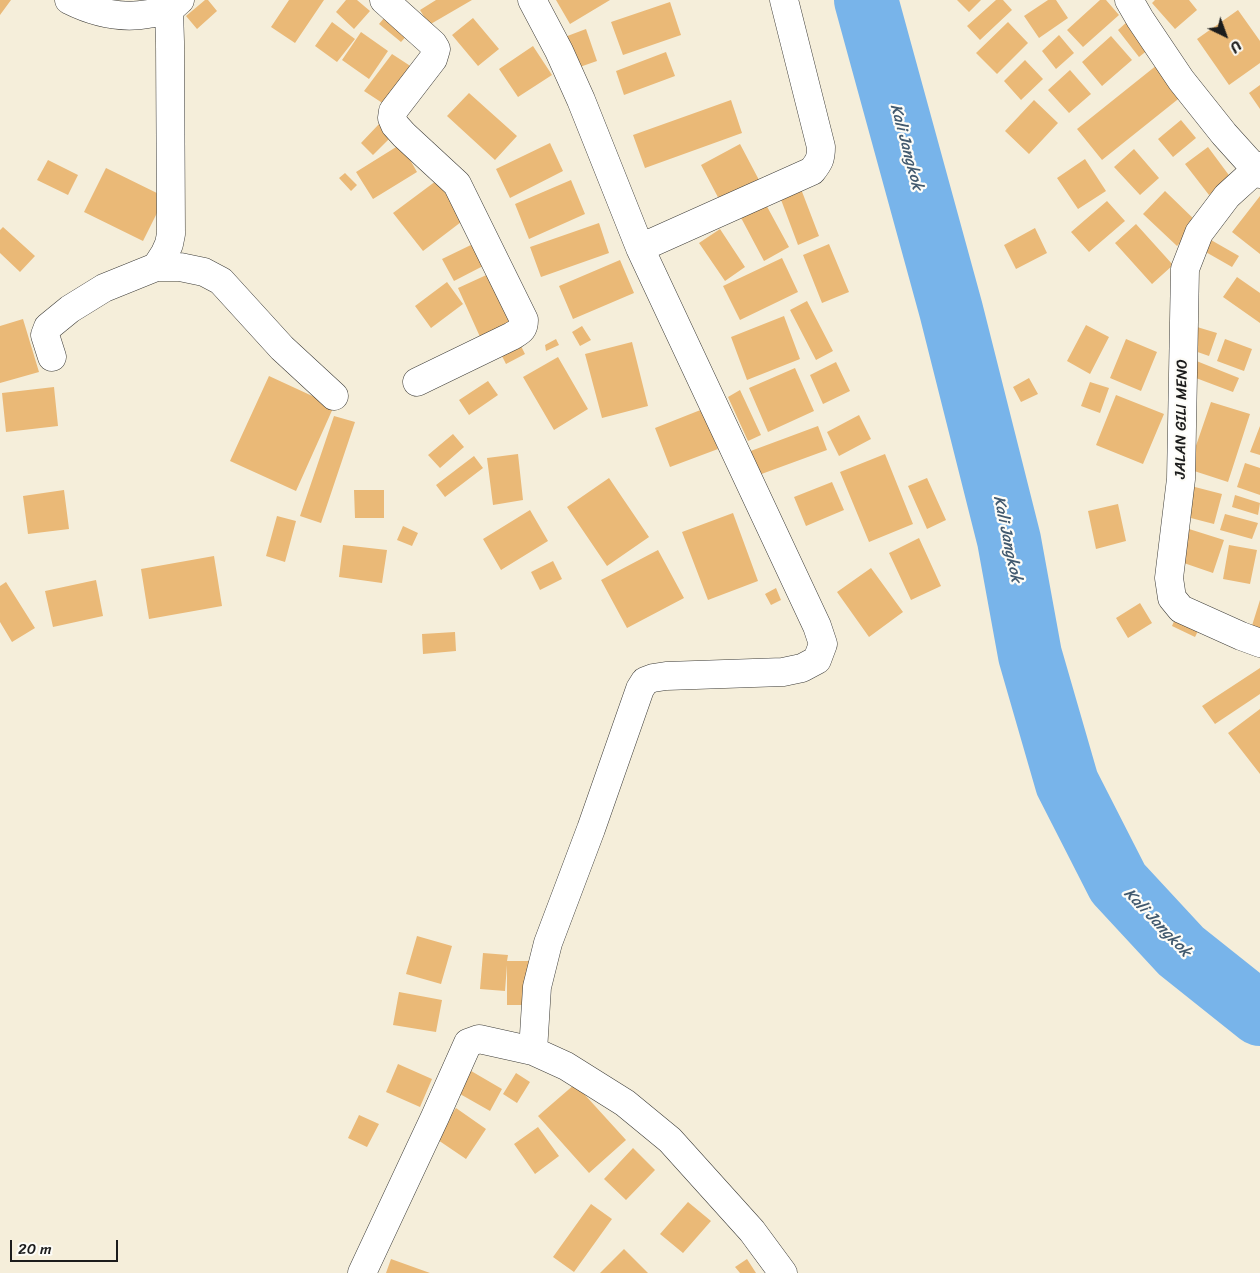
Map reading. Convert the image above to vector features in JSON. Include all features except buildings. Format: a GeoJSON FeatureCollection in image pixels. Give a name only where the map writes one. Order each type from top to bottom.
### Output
{"type":"FeatureCollection","features":[{"type":"Feature","properties":{"kind":"street"},"geometry":{"type":"LineString","coordinates":[[69,0],[102,13],[120,16],[139,16],[174,5],[170,42],[171,234],[165,254],[156,267]]}},
{"type":"Feature","properties":{"kind":"street"},"geometry":{"type":"LineString","coordinates":[[384,0],[433,44],[436,49],[433,59],[392,111],[392,118],[404,136],[457,184],[524,320],[524,326],[521,330],[512,336],[417,382]]}},
{"type":"Feature","properties":{"kind":"street"},"geometry":{"type":"LineString","coordinates":[[532,0],[582,100],[640,248],[817,626],[823,644],[817,660],[802,668],[783,672],[666,676],[645,681],[640,688],[591,829],[548,943],[537,987],[533,1051]]}},
{"type":"Feature","properties":{"kind":"street"},"geometry":{"type":"LineString","coordinates":[[640,248],[812,171],[821,158],[821,147],[784,0]]}},
{"type":"Feature","properties":{"kind":"street"},"geometry":{"type":"LineString","coordinates":[[1129,0],[1181,80],[1224,134],[1259,170]]}},
{"type":"Feature","properties":{"kind":"street","name":"JALAN GILI MENO"},"geometry":{"type":"LineString","coordinates":[[1259,170],[1227,196],[1199,233],[1185,269],[1181,479],[1169,578],[1172,598],[1181,609],[1241,636],[1260,642]]}},
{"type":"Feature","properties":{"kind":"street"},"geometry":{"type":"LineString","coordinates":[[52,357],[45,335],[48,327],[70,308],[104,288],[156,267],[180,267],[204,272],[221,281],[282,348],[334,396]]}},
{"type":"Feature","properties":{"kind":"street"},"geometry":{"type":"LineString","coordinates":[[362,1273],[468,1042],[479,1039],[533,1051],[566,1066],[625,1103],[670,1140],[752,1232],[783,1273]]}},
{"type":"Feature","properties":{"kind":"waterway","name":"Kali Jangkok"},"geometry":{"type":"LineString","coordinates":[[866,0],[951,310],[1009,540],[1030,655],[1067,783],[1118,883],[1181,951],[1260,1014]]}}]}
